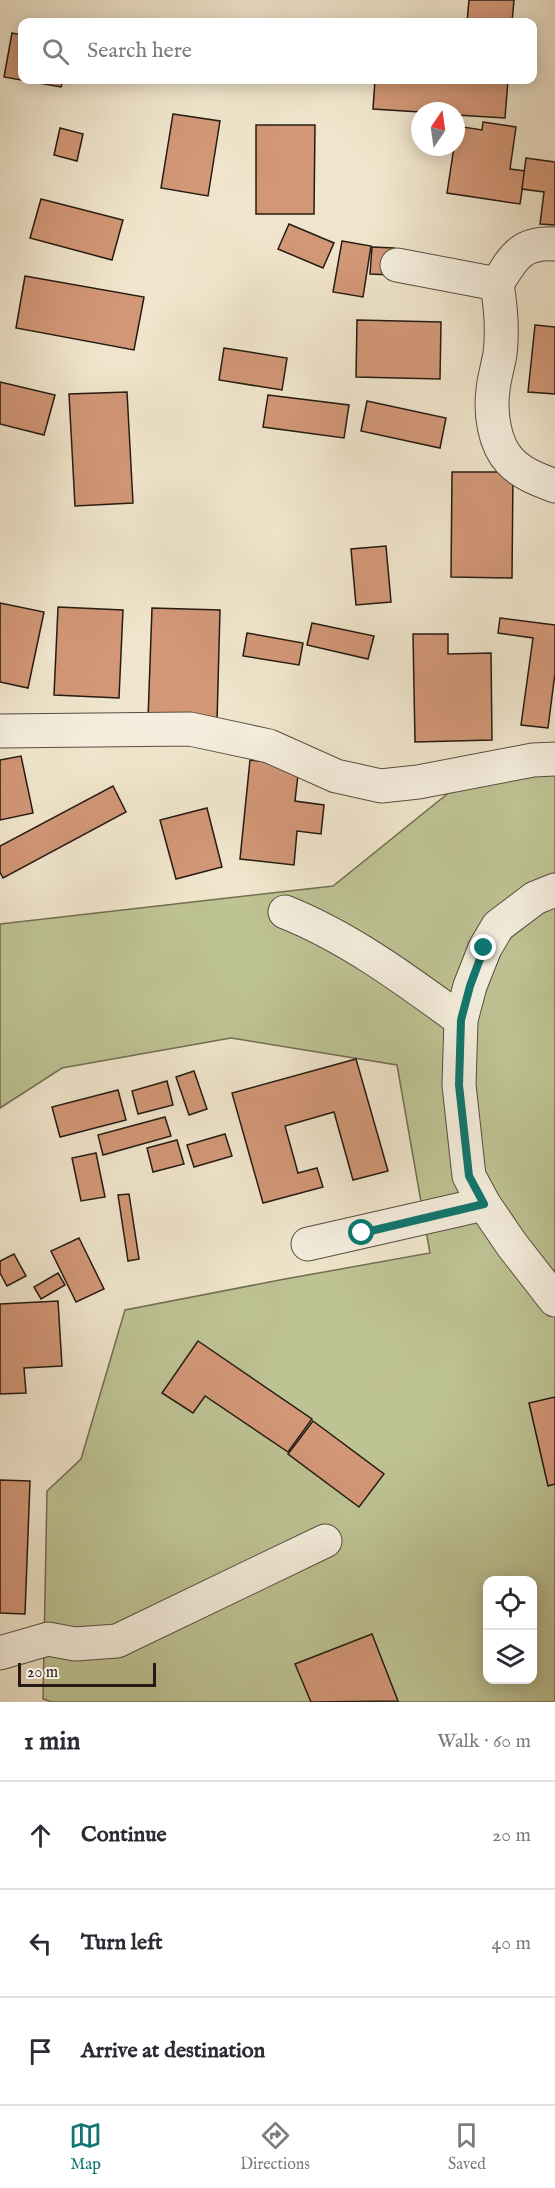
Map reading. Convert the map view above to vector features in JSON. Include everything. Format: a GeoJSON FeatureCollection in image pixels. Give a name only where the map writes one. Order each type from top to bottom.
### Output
{"type":"FeatureCollection","features":[{"type":"Feature","properties":{"kind":"street"},"geometry":{"type":"LineString","coordinates":[[555,244],[542,244],[516,254],[497,284],[502,314],[500,355],[492,390],[492,413],[498,440],[510,461],[531,477],[555,486]]}},
{"type":"Feature","properties":{"kind":"street"},"geometry":{"type":"LineString","coordinates":[[397,265],[497,284]]}},
{"type":"Feature","properties":{"kind":"street"},"geometry":{"type":"LineString","coordinates":[[0,731],[190,729],[269,746],[336,776],[381,786],[418,782],[513,763],[555,759]]}},
{"type":"Feature","properties":{"kind":"street"},"geometry":{"type":"LineString","coordinates":[[555,890],[535,898],[498,926],[484,948],[461,1020],[459,1085],[469,1176],[484,1204],[512,1245],[555,1300]]}},
{"type":"Feature","properties":{"kind":"street"},"geometry":{"type":"LineString","coordinates":[[285,912],[314,923],[332,934],[414,986],[461,1020]]}},
{"type":"Feature","properties":{"kind":"street"},"geometry":{"type":"LineString","coordinates":[[308,1244],[484,1204]]}},
{"type":"Feature","properties":{"kind":"street"},"geometry":{"type":"LineString","coordinates":[[0,1653],[48,1639],[75,1644],[117,1641],[325,1541]]}},
{"type":"Feature","properties":{"kind":"green space"},"geometry":{"type":"Polygon","coordinates":[[[555,772],[555,1702],[52,1702],[43,1699],[47,1491],[81,1459],[125,1310],[430,1253],[397,1065],[231,1038],[62,1068],[0,1108],[0,924],[333,886],[456,787],[555,772]]]}},
{"type":"Feature","properties":{"kind":"building"},"geometry":{"type":"Polygon","coordinates":[[[469,0],[514,0],[512,18],[467,18],[469,0]]]}},
{"type":"Feature","properties":{"kind":"building"},"geometry":{"type":"Polygon","coordinates":[[[12,33],[18,34],[18,79],[4,77],[12,33]]]}},
{"type":"Feature","properties":{"kind":"building"},"geometry":{"type":"Polygon","coordinates":[[[44,84],[62,84],[61,87],[44,84]]]}},
{"type":"Feature","properties":{"kind":"building"},"geometry":{"type":"Polygon","coordinates":[[[375,84],[508,84],[505,118],[465,116],[465,102],[411,102],[411,111],[373,109],[375,84]]]}},
{"type":"Feature","properties":{"kind":"building"},"geometry":{"type":"Polygon","coordinates":[[[173,114],[220,121],[208,196],[161,188],[173,114]]]}},
{"type":"Feature","properties":{"kind":"building"},"geometry":{"type":"Polygon","coordinates":[[[483,122],[516,127],[510,169],[525,171],[520,204],[447,193],[453,156],[465,156],[465,127],[482,130],[483,122]]]}},
{"type":"Feature","properties":{"kind":"building"},"geometry":{"type":"Polygon","coordinates":[[[256,125],[315,125],[314,214],[256,214],[256,125]]]}},
{"type":"Feature","properties":{"kind":"building"},"geometry":{"type":"Polygon","coordinates":[[[60,128],[83,134],[77,161],[54,155],[60,128]]]}},
{"type":"Feature","properties":{"kind":"building"},"geometry":{"type":"Polygon","coordinates":[[[526,158],[555,162],[555,225],[540,224],[544,192],[522,189],[526,158]]]}},
{"type":"Feature","properties":{"kind":"building"},"geometry":{"type":"Polygon","coordinates":[[[41,199],[123,220],[112,260],[30,238],[41,199]]]}},
{"type":"Feature","properties":{"kind":"building"},"geometry":{"type":"Polygon","coordinates":[[[289,224],[334,243],[323,268],[278,249],[289,224]]]}},
{"type":"Feature","properties":{"kind":"building"},"geometry":{"type":"Polygon","coordinates":[[[342,241],[371,246],[363,297],[333,292],[342,241]]]}},
{"type":"Feature","properties":{"kind":"building"},"geometry":{"type":"Polygon","coordinates":[[[372,247],[394,248],[392,275],[370,274],[372,247]]]}},
{"type":"Feature","properties":{"kind":"building"},"geometry":{"type":"Polygon","coordinates":[[[25,276],[144,297],[134,350],[16,328],[25,276]]]}},
{"type":"Feature","properties":{"kind":"building"},"geometry":{"type":"Polygon","coordinates":[[[357,320],[441,322],[440,379],[356,377],[357,320]]]}},
{"type":"Feature","properties":{"kind":"building"},"geometry":{"type":"Polygon","coordinates":[[[535,325],[555,327],[555,394],[528,392],[535,325]]]}},
{"type":"Feature","properties":{"kind":"building"},"geometry":{"type":"Polygon","coordinates":[[[224,348],[287,358],[282,390],[219,380],[224,348]]]}},
{"type":"Feature","properties":{"kind":"building"},"geometry":{"type":"Polygon","coordinates":[[[0,382],[55,395],[44,435],[0,424],[0,382]]]}},
{"type":"Feature","properties":{"kind":"building"},"geometry":{"type":"Polygon","coordinates":[[[127,392],[133,503],[75,506],[69,394],[127,392]]]}},
{"type":"Feature","properties":{"kind":"building"},"geometry":{"type":"Polygon","coordinates":[[[268,395],[349,405],[344,438],[263,427],[268,395]]]}},
{"type":"Feature","properties":{"kind":"building"},"geometry":{"type":"Polygon","coordinates":[[[367,401],[446,418],[440,448],[361,431],[367,401]]]}},
{"type":"Feature","properties":{"kind":"building"},"geometry":{"type":"Polygon","coordinates":[[[452,472],[513,472],[512,578],[451,577],[452,472]]]}},
{"type":"Feature","properties":{"kind":"building"},"geometry":{"type":"Polygon","coordinates":[[[386,546],[391,602],[356,605],[351,549],[386,546]]]}},
{"type":"Feature","properties":{"kind":"building"},"geometry":{"type":"Polygon","coordinates":[[[0,603],[44,612],[28,688],[0,682],[0,603]]]}},
{"type":"Feature","properties":{"kind":"building"},"geometry":{"type":"Polygon","coordinates":[[[58,607],[123,610],[119,698],[54,695],[58,607]]]}},
{"type":"Feature","properties":{"kind":"building"},"geometry":{"type":"Polygon","coordinates":[[[152,608],[220,610],[217,722],[148,719],[152,608]]]}},
{"type":"Feature","properties":{"kind":"building"},"geometry":{"type":"Polygon","coordinates":[[[500,618],[555,625],[555,673],[548,728],[521,725],[533,638],[498,633],[500,618]]]}},
{"type":"Feature","properties":{"kind":"building"},"geometry":{"type":"Polygon","coordinates":[[[312,623],[374,636],[368,659],[307,645],[312,623]]]}},
{"type":"Feature","properties":{"kind":"building"},"geometry":{"type":"Polygon","coordinates":[[[247,633],[303,643],[299,665],[243,656],[247,633]]]}},
{"type":"Feature","properties":{"kind":"building"},"geometry":{"type":"Polygon","coordinates":[[[413,634],[448,634],[448,654],[491,653],[492,740],[415,742],[413,634]]]}},
{"type":"Feature","properties":{"kind":"building"},"geometry":{"type":"Polygon","coordinates":[[[21,756],[33,813],[0,820],[0,760],[21,756]]]}},
{"type":"Feature","properties":{"kind":"building"},"geometry":{"type":"Polygon","coordinates":[[[250,760],[299,766],[295,801],[324,805],[321,834],[297,831],[294,865],[240,859],[250,760]]]}},
{"type":"Feature","properties":{"kind":"building"},"geometry":{"type":"Polygon","coordinates":[[[113,786],[126,812],[3,878],[0,872],[0,846],[113,786]]]}},
{"type":"Feature","properties":{"kind":"building"},"geometry":{"type":"Polygon","coordinates":[[[207,808],[222,867],[176,879],[160,820],[207,808]]]}},
{"type":"Feature","properties":{"kind":"building"},"geometry":{"type":"Polygon","coordinates":[[[356,1059],[388,1171],[353,1180],[334,1112],[285,1126],[298,1173],[317,1168],[323,1187],[263,1203],[232,1093],[356,1059]]]}},
{"type":"Feature","properties":{"kind":"building"},"geometry":{"type":"Polygon","coordinates":[[[194,1071],[207,1109],[189,1115],[176,1077],[194,1071]]]}},
{"type":"Feature","properties":{"kind":"building"},"geometry":{"type":"Polygon","coordinates":[[[167,1081],[173,1105],[138,1114],[132,1091],[167,1081]]]}},
{"type":"Feature","properties":{"kind":"building"},"geometry":{"type":"Polygon","coordinates":[[[118,1090],[126,1120],[60,1137],[52,1107],[118,1090]]]}},
{"type":"Feature","properties":{"kind":"building"},"geometry":{"type":"Polygon","coordinates":[[[165,1117],[171,1136],[103,1155],[98,1135],[165,1117]]]}},
{"type":"Feature","properties":{"kind":"building"},"geometry":{"type":"Polygon","coordinates":[[[225,1134],[232,1156],[194,1167],[187,1145],[225,1134]]]}},
{"type":"Feature","properties":{"kind":"building"},"geometry":{"type":"Polygon","coordinates":[[[177,1140],[184,1164],[153,1172],[147,1148],[177,1140]]]}},
{"type":"Feature","properties":{"kind":"building"},"geometry":{"type":"Polygon","coordinates":[[[96,1153],[105,1197],[81,1201],[72,1158],[96,1153]]]}},
{"type":"Feature","properties":{"kind":"building"},"geometry":{"type":"Polygon","coordinates":[[[129,1194],[139,1259],[128,1261],[118,1195],[129,1194]]]}},
{"type":"Feature","properties":{"kind":"building"},"geometry":{"type":"Polygon","coordinates":[[[79,1238],[104,1289],[76,1302],[51,1251],[79,1238]]]}},
{"type":"Feature","properties":{"kind":"building"},"geometry":{"type":"Polygon","coordinates":[[[14,1254],[26,1276],[7,1286],[0,1273],[0,1261],[14,1254]]]}},
{"type":"Feature","properties":{"kind":"building"},"geometry":{"type":"Polygon","coordinates":[[[58,1273],[65,1285],[41,1299],[34,1287],[58,1273]]]}},
{"type":"Feature","properties":{"kind":"building"},"geometry":{"type":"Polygon","coordinates":[[[58,1301],[62,1366],[24,1368],[26,1393],[0,1394],[0,1304],[58,1301]]]}},
{"type":"Feature","properties":{"kind":"building"},"geometry":{"type":"Polygon","coordinates":[[[198,1341],[312,1419],[288,1452],[205,1396],[193,1413],[162,1393],[198,1341]]]}},
{"type":"Feature","properties":{"kind":"building"},"geometry":{"type":"Polygon","coordinates":[[[555,1397],[555,1484],[548,1486],[529,1403],[555,1397]]]}},
{"type":"Feature","properties":{"kind":"building"},"geometry":{"type":"Polygon","coordinates":[[[313,1421],[384,1474],[359,1507],[288,1454],[313,1421]]]}},
{"type":"Feature","properties":{"kind":"building"},"geometry":{"type":"Polygon","coordinates":[[[0,1480],[30,1481],[25,1614],[0,1613],[0,1480]]]}},
{"type":"Feature","properties":{"kind":"building"},"geometry":{"type":"Polygon","coordinates":[[[372,1634],[398,1701],[311,1702],[295,1664],[372,1634]]]}},
{"type":"Feature","properties":{"kind":"route"},"geometry":{"type":"LineString","coordinates":[[362,1233],[484,1204],[469,1176],[459,1085],[461,1020],[484,948]]}}]}
